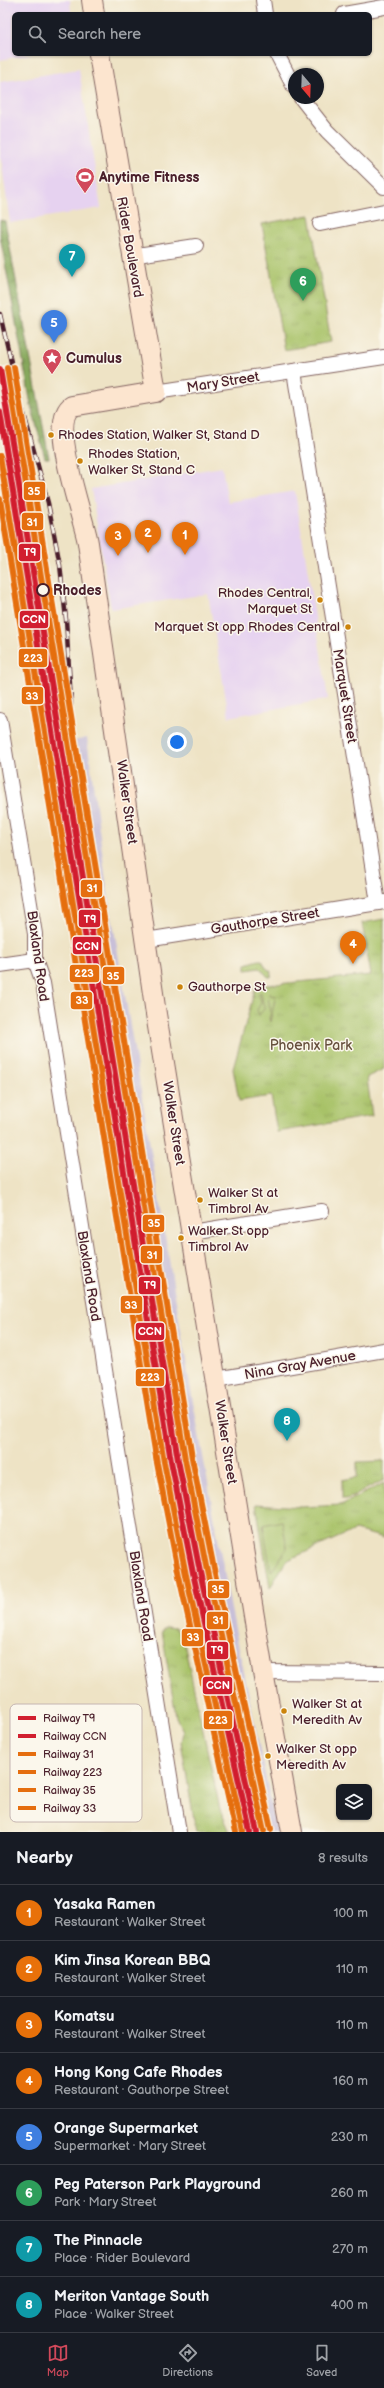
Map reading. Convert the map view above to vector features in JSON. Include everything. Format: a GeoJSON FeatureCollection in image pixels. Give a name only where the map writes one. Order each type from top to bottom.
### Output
{"type":"FeatureCollection","features":[{"type":"Feature","properties":{"kind":"street"},"geometry":{"type":"LineString","coordinates":[[92,0],[94,12]]}},
{"type":"Feature","properties":{"kind":"street"},"geometry":{"type":"LineString","coordinates":[[263,0],[265,12]]}},
{"type":"Feature","properties":{"kind":"street"},"geometry":{"type":"LineString","coordinates":[[357,12],[384,8]]}},
{"type":"Feature","properties":{"kind":"street","name":"Rider Boulevard"},"geometry":{"type":"LineString","coordinates":[[99,56],[131,256],[156,392]]}},
{"type":"Feature","properties":{"kind":"street"},"geometry":{"type":"LineString","coordinates":[[278,56],[288,75]]}},
{"type":"Feature","properties":{"kind":"street"},"geometry":{"type":"LineString","coordinates":[[306,104],[327,131],[384,186]]}},
{"type":"Feature","properties":{"kind":"street"},"geometry":{"type":"LineString","coordinates":[[320,224],[384,211]]}},
{"type":"Feature","properties":{"kind":"street"},"geometry":{"type":"LineString","coordinates":[[131,256],[196,246]]}},
{"type":"Feature","properties":{"kind":"street","name":"Mary Street"},"geometry":{"type":"LineString","coordinates":[[65,413],[74,405],[384,357]]}},
{"type":"Feature","properties":{"kind":"street","name":"Marquet Street"},"geometry":{"type":"LineString","coordinates":[[294,371],[381,902]]}},
{"type":"Feature","properties":{"kind":"street","name":"Walker Street"},"geometry":{"type":"LineString","coordinates":[[65,413],[64,437],[71,479],[85,523],[146,940],[192,1232],[263,1672],[292,1832]]}},
{"type":"Feature","properties":{"kind":"street","name":"Blaxland Road"},"geometry":{"type":"LineString","coordinates":[[0,720],[35,934],[35,960],[43,983],[179,1832]]}},
{"type":"Feature","properties":{"kind":"street","name":"Gauthorpe Street"},"geometry":{"type":"LineString","coordinates":[[146,940],[381,902]]}},
{"type":"Feature","properties":{"kind":"street"},"geometry":{"type":"LineString","coordinates":[[0,966],[35,960]]}},
{"type":"Feature","properties":{"kind":"street"},"geometry":{"type":"LineString","coordinates":[[192,1232],[322,1211]]}},
{"type":"Feature","properties":{"kind":"street","name":"Nina Gray Avenue"},"geometry":{"type":"LineString","coordinates":[[216,1380],[384,1350]]}},
{"type":"Feature","properties":{"kind":"street"},"geometry":{"type":"LineString","coordinates":[[263,1672],[384,1673]]}},
{"type":"Feature","properties":{"kind":"shaded area"},"geometry":{"type":"Polygon","coordinates":[[[0,0],[70,0],[71,12],[12,12],[12,56],[22,56],[0,60],[0,0]]]}},
{"type":"Feature","properties":{"kind":"shaded area"},"geometry":{"type":"Polygon","coordinates":[[[79,69],[101,208],[10,223],[0,151],[0,82],[79,69]]]}},
{"type":"Feature","properties":{"kind":"shaded area"},"geometry":{"type":"Polygon","coordinates":[[[222,467],[228,502],[295,491],[328,699],[229,717],[208,594],[111,609],[91,489],[222,467]]]}},
{"type":"Feature","properties":{"kind":"shaded area"},"geometry":{"type":"Polygon","coordinates":[[[87,738],[106,881],[190,1385],[231,1609],[277,1832],[244,1832],[210,1681],[146,1356],[137,1289],[48,747],[87,738]]]}},
{"type":"Feature","properties":{"kind":"green space"},"geometry":{"type":"Polygon","coordinates":[[[310,215],[331,342],[284,350],[262,224],[310,215]]]}},
{"type":"Feature","properties":{"kind":"green space"},"geometry":{"type":"Polygon","coordinates":[[[0,220],[5,221],[49,458],[45,458],[31,405],[0,236],[0,220]]]}},
{"type":"Feature","properties":{"kind":"green space","name":"Phoenix Park"},"geometry":{"type":"Polygon","coordinates":[[[384,919],[384,1069],[367,1077],[372,1116],[277,1132],[271,1096],[239,1101],[233,1069],[256,986],[371,975],[362,923],[384,919]]]}},
{"type":"Feature","properties":{"kind":"green space"},"geometry":{"type":"Polygon","coordinates":[[[262,960],[266,968],[272,972],[271,977],[268,977],[260,968],[246,970],[246,964],[262,960]]]}},
{"type":"Feature","properties":{"kind":"green space"},"geometry":{"type":"Polygon","coordinates":[[[261,992],[264,1009],[259,1015],[257,1010],[261,1003],[259,993],[261,992]]]}},
{"type":"Feature","properties":{"kind":"green space"},"geometry":{"type":"Polygon","coordinates":[[[270,993],[272,996],[276,995],[270,1022],[269,1018],[271,1011],[268,999],[270,993]]]}},
{"type":"Feature","properties":{"kind":"green space"},"geometry":{"type":"Polygon","coordinates":[[[384,1461],[384,1480],[347,1499],[342,1499],[342,1480],[357,1477],[357,1462],[384,1461]]]}},
{"type":"Feature","properties":{"kind":"green space"},"geometry":{"type":"Polygon","coordinates":[[[384,1483],[384,1538],[355,1530],[286,1561],[270,1588],[256,1504],[301,1507],[341,1505],[384,1483]]]}},
{"type":"Feature","properties":{"kind":"green space"},"geometry":{"type":"Polygon","coordinates":[[[282,1521],[287,1548],[271,1572],[263,1525],[282,1521]]]}},
{"type":"Feature","properties":{"kind":"green space"},"geometry":{"type":"Polygon","coordinates":[[[166,1627],[175,1628],[183,1638],[220,1809],[230,1832],[196,1832],[181,1742],[183,1732],[176,1717],[162,1632],[166,1627]]]}},
{"type":"Feature","properties":{"kind":"railway"},"geometry":{"type":"LineString","coordinates":[[0,314],[16,384],[48,503],[60,565],[66,619],[81,865]]}},
{"type":"Feature","properties":{"kind":"rail line","name":"35"},"geometry":{"type":"LineString","coordinates":[[14,367],[192,1458],[214,1569],[271,1829]]}},
{"type":"Feature","properties":{"kind":"rail line","name":"31"},"geometry":{"type":"LineString","coordinates":[[7,368],[185,1459],[207,1571],[264,1831]]}},
{"type":"Feature","properties":{"kind":"rail line","name":"T9"},"geometry":{"type":"LineString","coordinates":[[0,369],[178,1460],[200,1572],[257,1832]]}},
{"type":"Feature","properties":{"kind":"rail line","name":"CCN"},"geometry":{"type":"LineString","coordinates":[[0,412],[171,1461],[193,1573],[250,1832]]}},
{"type":"Feature","properties":{"kind":"rail line","name":"223"},"geometry":{"type":"LineString","coordinates":[[0,456],[164,1462],[186,1575],[243,1832]]}},
{"type":"Feature","properties":{"kind":"rail line","name":"33"},"geometry":{"type":"LineString","coordinates":[[0,499],[157,1463],[179,1576],[236,1832]]}},
{"type":"Feature","properties":{"kind":"place","name":"Anytime Fitness"},"geometry":{"type":"Point","coordinates":[85,194]}},
{"type":"Feature","properties":{"kind":"place","name":"The Pinnacle"},"geometry":{"type":"Point","coordinates":[72,277]}},
{"type":"Feature","properties":{"kind":"place","name":"Peg Paterson Park Playground"},"geometry":{"type":"Point","coordinates":[303,301]}},
{"type":"Feature","properties":{"kind":"place","name":"Orange Supermarket"},"geometry":{"type":"Point","coordinates":[54,343]}},
{"type":"Feature","properties":{"kind":"place","name":"Cumulus"},"geometry":{"type":"Point","coordinates":[52,375]}},
{"type":"Feature","properties":{"kind":"place","name":"Rhodes Station, Walker St, Stand D"},"geometry":{"type":"Point","coordinates":[51,435]}},
{"type":"Feature","properties":{"kind":"place","name":"Rhodes Station, Walker St, Stand C"},"geometry":{"type":"Point","coordinates":[80,461]}},
{"type":"Feature","properties":{"kind":"place","name":"Kim Jinsa Korean BBQ"},"geometry":{"type":"Point","coordinates":[148,553]}},
{"type":"Feature","properties":{"kind":"place","name":"Yasaka Ramen"},"geometry":{"type":"Point","coordinates":[185,555]}},
{"type":"Feature","properties":{"kind":"place","name":"Komatsu"},"geometry":{"type":"Point","coordinates":[118,556]}},
{"type":"Feature","properties":{"kind":"place","name":"Rhodes"},"geometry":{"type":"Point","coordinates":[43,590]}},
{"type":"Feature","properties":{"kind":"place","name":"Rhodes Central, Marquet St"},"geometry":{"type":"Point","coordinates":[320,600]}},
{"type":"Feature","properties":{"kind":"place","name":"Marquet St opp Rhodes Central"},"geometry":{"type":"Point","coordinates":[348,627]}},
{"type":"Feature","properties":{"kind":"place","name":"Hong Kong Cafe Rhodes"},"geometry":{"type":"Point","coordinates":[353,964]}},
{"type":"Feature","properties":{"kind":"place","name":"Gauthorpe St"},"geometry":{"type":"Point","coordinates":[180,987]}},
{"type":"Feature","properties":{"kind":"place","name":"Walker St at Timbrol Av"},"geometry":{"type":"Point","coordinates":[200,1200]}},
{"type":"Feature","properties":{"kind":"place","name":"Walker St opp Timbrol Av"},"geometry":{"type":"Point","coordinates":[181,1238]}},
{"type":"Feature","properties":{"kind":"place","name":"Meriton Vantage South"},"geometry":{"type":"Point","coordinates":[287,1441]}},
{"type":"Feature","properties":{"kind":"place","name":"Walker St at Meredith Av"},"geometry":{"type":"Point","coordinates":[284,1711]}},
{"type":"Feature","properties":{"kind":"place","name":"Walker St opp Meredith Av"},"geometry":{"type":"Point","coordinates":[268,1756]}}]}
